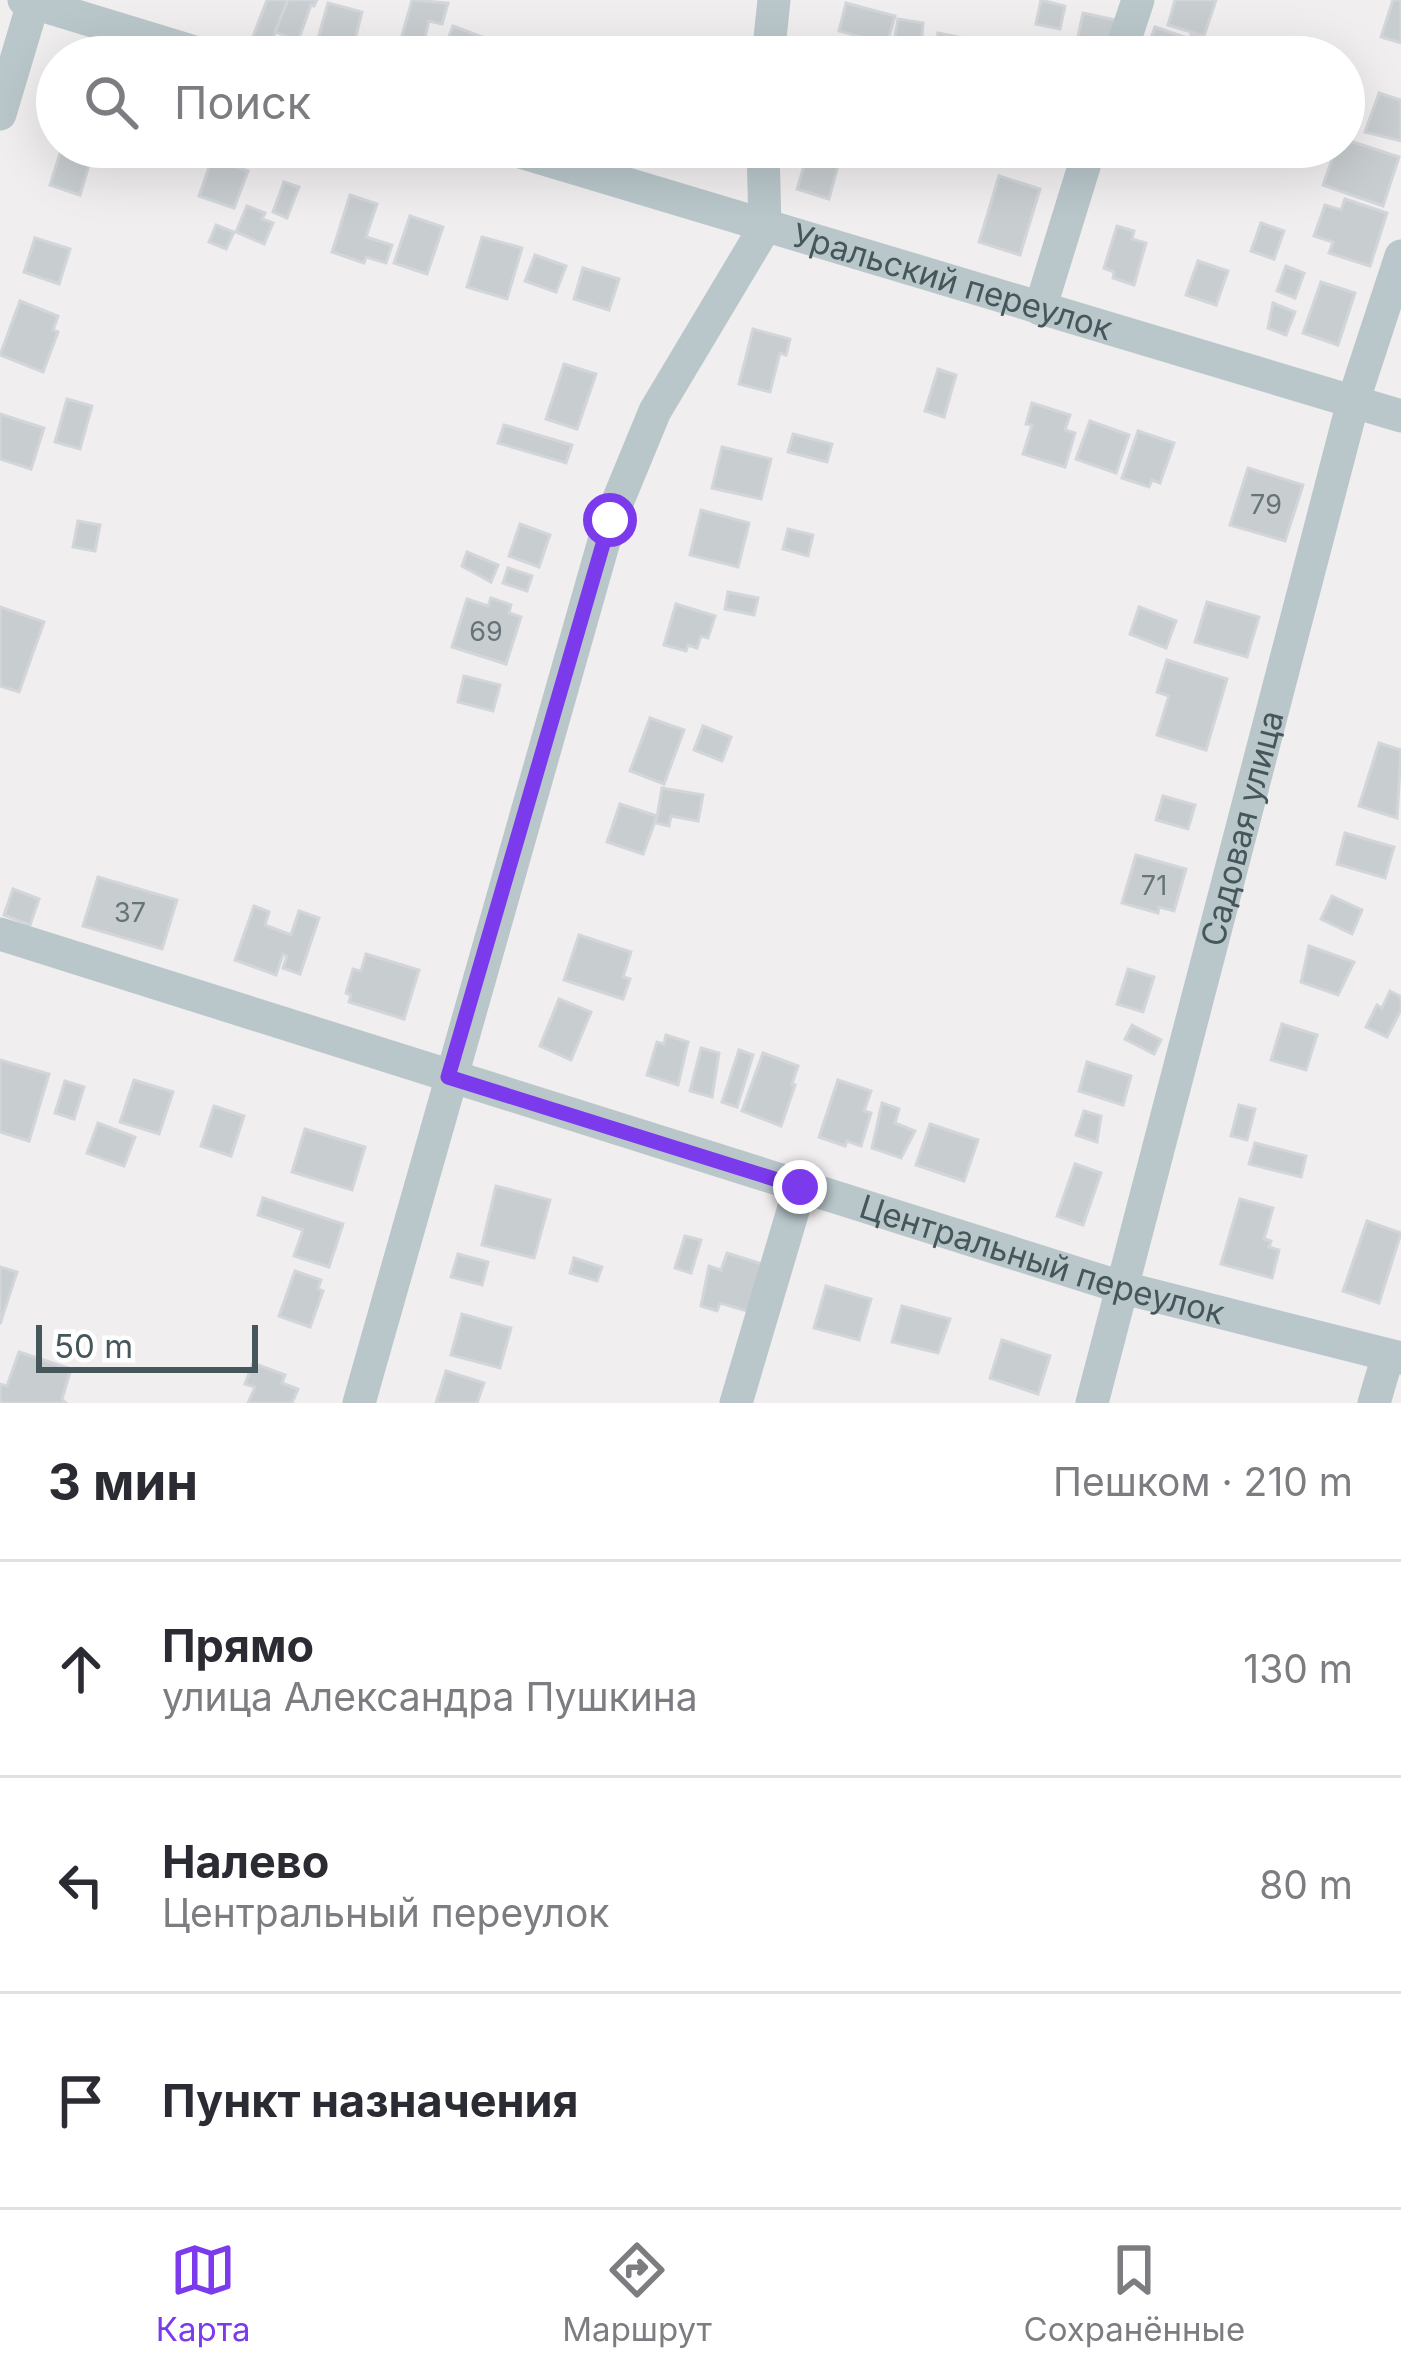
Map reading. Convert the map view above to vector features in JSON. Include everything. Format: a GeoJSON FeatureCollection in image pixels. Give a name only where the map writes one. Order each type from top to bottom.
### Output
{"type":"FeatureCollection","features":[{"type":"Feature","properties":{"kind":"street"},"geometry":{"type":"LineString","coordinates":[[770,36],[774,0]]}},
{"type":"Feature","properties":{"kind":"street"},"geometry":{"type":"LineString","coordinates":[[1126,36],[1138,0]]}},
{"type":"Feature","properties":{"kind":"street"},"geometry":{"type":"LineString","coordinates":[[0,114],[30,1],[143,36]]}},
{"type":"Feature","properties":{"kind":"street","name":"Уральский переулок"},"geometry":{"type":"LineString","coordinates":[[573,168],[1401,416]]}},
{"type":"Feature","properties":{"kind":"street"},"geometry":{"type":"LineString","coordinates":[[359,1403],[448,1077],[622,485],[655,411],[765,227],[764,168]]}},
{"type":"Feature","properties":{"kind":"street"},"geometry":{"type":"LineString","coordinates":[[1040,309],[1084,168]]}},
{"type":"Feature","properties":{"kind":"street","name":"Садовая улица"},"geometry":{"type":"LineString","coordinates":[[1092,1403],[1353,402],[1401,256]]}},
{"type":"Feature","properties":{"kind":"street","name":"Центральный переулок"},"geometry":{"type":"LineString","coordinates":[[0,934],[1124,1288],[1395,1356]]}},
{"type":"Feature","properties":{"kind":"street"},"geometry":{"type":"LineString","coordinates":[[736,1403],[800,1187]]}},
{"type":"Feature","properties":{"kind":"street"},"geometry":{"type":"LineString","coordinates":[[1374,1403],[1395,1356]]}},
{"type":"Feature","properties":{"kind":"building"},"geometry":{"type":"Polygon","coordinates":[[[267,0],[288,0],[274,36],[253,36],[267,0]]]}},
{"type":"Feature","properties":{"kind":"building"},"geometry":{"type":"Polygon","coordinates":[[[288,0],[317,0],[300,36],[275,32],[288,0]]]}},
{"type":"Feature","properties":{"kind":"building"},"geometry":{"type":"Polygon","coordinates":[[[412,0],[448,3],[442,24],[429,21],[425,36],[402,36],[412,0]]]}},
{"type":"Feature","properties":{"kind":"building"},"geometry":{"type":"Polygon","coordinates":[[[1041,0],[1065,6],[1060,29],[1036,24],[1041,0]]]}},
{"type":"Feature","properties":{"kind":"building"},"geometry":{"type":"Polygon","coordinates":[[[1175,0],[1216,0],[1204,36],[1168,25],[1175,0]]]}},
{"type":"Feature","properties":{"kind":"building"},"geometry":{"type":"Polygon","coordinates":[[[1393,0],[1401,0],[1401,43],[1381,37],[1393,0]]]}},
{"type":"Feature","properties":{"kind":"building"},"geometry":{"type":"Polygon","coordinates":[[[328,3],[362,12],[356,36],[319,36],[328,3]]]}},
{"type":"Feature","properties":{"kind":"building"},"geometry":{"type":"Polygon","coordinates":[[[846,3],[895,16],[889,36],[839,31],[846,3]]]}},
{"type":"Feature","properties":{"kind":"building"},"geometry":{"type":"Polygon","coordinates":[[[1083,13],[1115,20],[1111,36],[1078,36],[1083,13]]]}},
{"type":"Feature","properties":{"kind":"building"},"geometry":{"type":"Polygon","coordinates":[[[898,19],[923,23],[922,36],[895,36],[898,19]]]}},
{"type":"Feature","properties":{"kind":"building"},"geometry":{"type":"Polygon","coordinates":[[[453,26],[479,36],[449,36],[453,26]]]}},
{"type":"Feature","properties":{"kind":"building"},"geometry":{"type":"Polygon","coordinates":[[[1155,27],[1181,36],[1152,36],[1155,27]]]}},
{"type":"Feature","properties":{"kind":"building"},"geometry":{"type":"Polygon","coordinates":[[[1379,93],[1401,100],[1401,141],[1365,132],[1379,93]]]}},
{"type":"Feature","properties":{"kind":"building"},"geometry":{"type":"Polygon","coordinates":[[[1365,146],[1399,157],[1383,206],[1323,185],[1329,168],[1365,168],[1365,146]]]}},
{"type":"Feature","properties":{"kind":"building"},"geometry":{"type":"Polygon","coordinates":[[[55,168],[88,168],[80,195],[50,185],[55,168]]]}},
{"type":"Feature","properties":{"kind":"building"},"geometry":{"type":"Polygon","coordinates":[[[209,168],[248,171],[234,208],[199,196],[209,168]]]}},
{"type":"Feature","properties":{"kind":"building"},"geometry":{"type":"Polygon","coordinates":[[[803,168],[837,168],[829,199],[797,189],[803,168]]]}},
{"type":"Feature","properties":{"kind":"building"},"geometry":{"type":"Polygon","coordinates":[[[999,176],[1040,189],[1020,255],[979,242],[999,176]]]}},
{"type":"Feature","properties":{"kind":"building"},"geometry":{"type":"Polygon","coordinates":[[[284,182],[299,187],[287,218],[273,212],[284,182]]]}},
{"type":"Feature","properties":{"kind":"building"},"geometry":{"type":"Polygon","coordinates":[[[350,195],[377,204],[366,237],[392,245],[386,263],[366,257],[364,263],[332,252],[350,195]]]}},
{"type":"Feature","properties":{"kind":"building"},"geometry":{"type":"Polygon","coordinates":[[[1345,199],[1387,213],[1370,266],[1329,253],[1333,242],[1314,236],[1325,205],[1341,210],[1345,199]]]}},
{"type":"Feature","properties":{"kind":"building"},"geometry":{"type":"Polygon","coordinates":[[[247,206],[265,213],[262,219],[273,223],[264,244],[236,232],[247,206]]]}},
{"type":"Feature","properties":{"kind":"building"},"geometry":{"type":"Polygon","coordinates":[[[410,216],[443,227],[427,274],[394,263],[410,216]]]}},
{"type":"Feature","properties":{"kind":"building"},"geometry":{"type":"Polygon","coordinates":[[[1261,223],[1284,231],[1274,259],[1251,251],[1261,223]]]}},
{"type":"Feature","properties":{"kind":"building"},"geometry":{"type":"Polygon","coordinates":[[[216,225],[234,232],[226,249],[209,242],[216,225]]]}},
{"type":"Feature","properties":{"kind":"building"},"geometry":{"type":"Polygon","coordinates":[[[1117,226],[1134,231],[1132,239],[1146,243],[1134,285],[1113,278],[1114,272],[1104,268],[1117,226]]]}},
{"type":"Feature","properties":{"kind":"building"},"geometry":{"type":"Polygon","coordinates":[[[482,237],[522,248],[507,299],[467,287],[482,237]]]}},
{"type":"Feature","properties":{"kind":"building"},"geometry":{"type":"Polygon","coordinates":[[[35,238],[70,249],[59,284],[24,272],[35,238]]]}},
{"type":"Feature","properties":{"kind":"building"},"geometry":{"type":"Polygon","coordinates":[[[535,255],[566,266],[556,292],[525,281],[535,255]]]}},
{"type":"Feature","properties":{"kind":"building"},"geometry":{"type":"Polygon","coordinates":[[[1198,261],[1228,271],[1216,305],[1186,295],[1198,261]]]}},
{"type":"Feature","properties":{"kind":"building"},"geometry":{"type":"Polygon","coordinates":[[[1286,266],[1304,273],[1295,298],[1277,291],[1286,266]]]}},
{"type":"Feature","properties":{"kind":"building"},"geometry":{"type":"Polygon","coordinates":[[[583,268],[619,279],[609,310],[574,299],[583,268]]]}},
{"type":"Feature","properties":{"kind":"building"},"geometry":{"type":"Polygon","coordinates":[[[1321,282],[1355,293],[1338,345],[1303,333],[1321,282]]]}},
{"type":"Feature","properties":{"kind":"building"},"geometry":{"type":"Polygon","coordinates":[[[20,301],[58,316],[53,330],[58,332],[43,372],[0,355],[20,301]]]}},
{"type":"Feature","properties":{"kind":"building"},"geometry":{"type":"Polygon","coordinates":[[[1273,303],[1295,312],[1286,335],[1268,328],[1273,303]]]}},
{"type":"Feature","properties":{"kind":"building"},"geometry":{"type":"Polygon","coordinates":[[[753,329],[790,339],[786,355],[780,353],[770,392],[739,384],[753,329]]]}},
{"type":"Feature","properties":{"kind":"building"},"geometry":{"type":"Polygon","coordinates":[[[564,364],[596,374],[577,429],[546,419],[564,364]]]}},
{"type":"Feature","properties":{"kind":"building"},"geometry":{"type":"Polygon","coordinates":[[[938,369],[956,375],[944,417],[925,411],[938,369]]]}},
{"type":"Feature","properties":{"kind":"building"},"geometry":{"type":"Polygon","coordinates":[[[67,399],[92,406],[80,449],[55,442],[67,399]]]}},
{"type":"Feature","properties":{"kind":"building"},"geometry":{"type":"Polygon","coordinates":[[[1032,403],[1070,415],[1065,430],[1075,433],[1065,467],[1023,454],[1032,425],[1026,424],[1032,403]]]}},
{"type":"Feature","properties":{"kind":"building"},"geometry":{"type":"Polygon","coordinates":[[[0,414],[44,428],[31,469],[0,459],[0,414]]]}},
{"type":"Feature","properties":{"kind":"building"},"geometry":{"type":"Polygon","coordinates":[[[1090,421],[1129,435],[1116,473],[1076,459],[1090,421]]]}},
{"type":"Feature","properties":{"kind":"building"},"geometry":{"type":"Polygon","coordinates":[[[504,425],[572,445],[566,463],[498,443],[504,425]]]}},
{"type":"Feature","properties":{"kind":"building"},"geometry":{"type":"Polygon","coordinates":[[[1138,431],[1174,443],[1160,483],[1152,480],[1149,487],[1122,478],[1138,431]]]}},
{"type":"Feature","properties":{"kind":"building"},"geometry":{"type":"Polygon","coordinates":[[[793,434],[832,444],[827,462],[788,452],[793,434]]]}},
{"type":"Feature","properties":{"kind":"building"},"geometry":{"type":"Polygon","coordinates":[[[722,447],[771,459],[761,499],[712,488],[722,447]]]}},
{"type":"Feature","properties":{"kind":"building"},"geometry":{"type":"Polygon","coordinates":[[[1248,468],[1303,485],[1285,541],[1230,525],[1248,468]]]}},
{"type":"Feature","properties":{"kind":"building"},"geometry":{"type":"Polygon","coordinates":[[[701,510],[749,523],[738,567],[690,555],[701,510]]]}},
{"type":"Feature","properties":{"kind":"building"},"geometry":{"type":"Polygon","coordinates":[[[78,521],[100,525],[95,551],[73,547],[78,521]]]}},
{"type":"Feature","properties":{"kind":"building"},"geometry":{"type":"Polygon","coordinates":[[[520,524],[550,535],[539,567],[509,556],[520,524]]]}},
{"type":"Feature","properties":{"kind":"building"},"geometry":{"type":"Polygon","coordinates":[[[788,529],[813,535],[808,556],[783,549],[788,529]]]}},
{"type":"Feature","properties":{"kind":"building"},"geometry":{"type":"Polygon","coordinates":[[[467,552],[498,565],[491,582],[462,566],[467,552]]]}},
{"type":"Feature","properties":{"kind":"building"},"geometry":{"type":"Polygon","coordinates":[[[508,568],[532,576],[527,591],[503,583],[508,568]]]}},
{"type":"Feature","properties":{"kind":"building"},"geometry":{"type":"Polygon","coordinates":[[[728,592],[758,598],[754,615],[725,609],[728,592]]]}},
{"type":"Feature","properties":{"kind":"building"},"geometry":{"type":"Polygon","coordinates":[[[491,598],[511,605],[509,613],[521,617],[506,664],[452,647],[467,599],[488,606],[491,598]]]}},
{"type":"Feature","properties":{"kind":"building"},"geometry":{"type":"Polygon","coordinates":[[[1207,602],[1259,617],[1247,657],[1195,642],[1207,602]]]}},
{"type":"Feature","properties":{"kind":"building"},"geometry":{"type":"Polygon","coordinates":[[[676,604],[715,616],[708,638],[701,636],[697,648],[688,645],[686,651],[664,645],[676,604]]]}},
{"type":"Feature","properties":{"kind":"building"},"geometry":{"type":"Polygon","coordinates":[[[0,607],[44,622],[19,692],[0,686],[0,607]]]}},
{"type":"Feature","properties":{"kind":"building"},"geometry":{"type":"Polygon","coordinates":[[[1139,607],[1176,621],[1166,648],[1130,634],[1139,607]]]}},
{"type":"Feature","properties":{"kind":"building"},"geometry":{"type":"Polygon","coordinates":[[[1167,660],[1227,679],[1206,750],[1157,735],[1169,696],[1157,692],[1167,660]]]}},
{"type":"Feature","properties":{"kind":"building"},"geometry":{"type":"Polygon","coordinates":[[[464,676],[500,685],[493,711],[458,702],[464,676]]]}},
{"type":"Feature","properties":{"kind":"building"},"geometry":{"type":"Polygon","coordinates":[[[650,718],[684,730],[664,784],[630,771],[650,718]]]}},
{"type":"Feature","properties":{"kind":"building"},"geometry":{"type":"Polygon","coordinates":[[[703,726],[731,737],[722,761],[694,750],[703,726]]]}},
{"type":"Feature","properties":{"kind":"building"},"geometry":{"type":"Polygon","coordinates":[[[1379,743],[1401,750],[1397,818],[1359,806],[1379,743]]]}},
{"type":"Feature","properties":{"kind":"building"},"geometry":{"type":"Polygon","coordinates":[[[662,788],[703,795],[698,821],[671,816],[669,826],[656,823],[662,788]]]}},
{"type":"Feature","properties":{"kind":"building"},"geometry":{"type":"Polygon","coordinates":[[[1163,796],[1195,805],[1188,829],[1156,820],[1163,796]]]}},
{"type":"Feature","properties":{"kind":"building"},"geometry":{"type":"Polygon","coordinates":[[[620,804],[657,816],[643,854],[607,842],[620,804]]]}},
{"type":"Feature","properties":{"kind":"building"},"geometry":{"type":"Polygon","coordinates":[[[1345,833],[1394,847],[1385,878],[1337,864],[1345,833]]]}},
{"type":"Feature","properties":{"kind":"building"},"geometry":{"type":"Polygon","coordinates":[[[1136,855],[1186,869],[1174,911],[1159,907],[1158,913],[1122,903],[1136,855]]]}},
{"type":"Feature","properties":{"kind":"building"},"geometry":{"type":"Polygon","coordinates":[[[98,877],[177,900],[162,949],[83,926],[98,877]]]}},
{"type":"Feature","properties":{"kind":"building"},"geometry":{"type":"Polygon","coordinates":[[[13,889],[39,899],[30,925],[4,915],[13,889]]]}},
{"type":"Feature","properties":{"kind":"building"},"geometry":{"type":"Polygon","coordinates":[[[1332,896],[1362,910],[1352,934],[1321,919],[1332,896]]]}},
{"type":"Feature","properties":{"kind":"building"},"geometry":{"type":"Polygon","coordinates":[[[254,906],[269,912],[265,925],[291,935],[299,911],[319,918],[300,974],[283,968],[287,956],[283,954],[276,975],[235,960],[254,906]]]}},
{"type":"Feature","properties":{"kind":"building"},"geometry":{"type":"Polygon","coordinates":[[[579,935],[631,952],[623,977],[630,979],[623,999],[564,980],[579,935]]]}},
{"type":"Feature","properties":{"kind":"building"},"geometry":{"type":"Polygon","coordinates":[[[1309,946],[1354,962],[1338,995],[1301,982],[1309,946]]]}},
{"type":"Feature","properties":{"kind":"building"},"geometry":{"type":"Polygon","coordinates":[[[366,954],[419,970],[404,1019],[349,1002],[351,995],[346,993],[353,969],[361,971],[366,954]]]}},
{"type":"Feature","properties":{"kind":"building"},"geometry":{"type":"Polygon","coordinates":[[[1128,969],[1154,977],[1143,1012],[1117,1004],[1128,969]]]}},
{"type":"Feature","properties":{"kind":"building"},"geometry":{"type":"Polygon","coordinates":[[[1390,991],[1401,997],[1401,1010],[1387,1037],[1366,1027],[1390,991]]]}},
{"type":"Feature","properties":{"kind":"building"},"geometry":{"type":"Polygon","coordinates":[[[559,999],[591,1012],[571,1060],[540,1046],[559,999]]]}},
{"type":"Feature","properties":{"kind":"building"},"geometry":{"type":"Polygon","coordinates":[[[1282,1024],[1317,1035],[1306,1070],[1271,1060],[1282,1024]]]}},
{"type":"Feature","properties":{"kind":"building"},"geometry":{"type":"Polygon","coordinates":[[[1132,1025],[1161,1040],[1154,1054],[1125,1039],[1132,1025]]]}},
{"type":"Feature","properties":{"kind":"building"},"geometry":{"type":"Polygon","coordinates":[[[666,1035],[688,1042],[678,1085],[647,1075],[657,1042],[664,1044],[666,1035]]]}},
{"type":"Feature","properties":{"kind":"building"},"geometry":{"type":"Polygon","coordinates":[[[701,1048],[719,1053],[712,1097],[690,1091],[701,1048]]]}},
{"type":"Feature","properties":{"kind":"building"},"geometry":{"type":"Polygon","coordinates":[[[739,1050],[753,1055],[737,1107],[722,1102],[739,1050]]]}},
{"type":"Feature","properties":{"kind":"building"},"geometry":{"type":"Polygon","coordinates":[[[763,1053],[798,1066],[781,1126],[742,1111],[763,1053]]]}},
{"type":"Feature","properties":{"kind":"building"},"geometry":{"type":"Polygon","coordinates":[[[0,1060],[49,1074],[29,1141],[0,1132],[0,1060]]]}},
{"type":"Feature","properties":{"kind":"building"},"geometry":{"type":"Polygon","coordinates":[[[1087,1062],[1131,1076],[1123,1105],[1079,1091],[1087,1062]]]}},
{"type":"Feature","properties":{"kind":"building"},"geometry":{"type":"Polygon","coordinates":[[[134,1080],[173,1092],[159,1134],[120,1122],[134,1080]]]}},
{"type":"Feature","properties":{"kind":"building"},"geometry":{"type":"Polygon","coordinates":[[[838,1080],[871,1091],[864,1111],[871,1113],[861,1146],[819,1137],[838,1080]]]}},
{"type":"Feature","properties":{"kind":"building"},"geometry":{"type":"Polygon","coordinates":[[[65,1081],[84,1087],[74,1119],[55,1113],[65,1081]]]}},
{"type":"Feature","properties":{"kind":"building"},"geometry":{"type":"Polygon","coordinates":[[[882,1103],[899,1109],[895,1123],[915,1131],[901,1158],[872,1148],[882,1103]]]}},
{"type":"Feature","properties":{"kind":"building"},"geometry":{"type":"Polygon","coordinates":[[[1239,1105],[1255,1109],[1247,1140],[1231,1136],[1239,1105]]]}},
{"type":"Feature","properties":{"kind":"building"},"geometry":{"type":"Polygon","coordinates":[[[214,1106],[244,1116],[231,1156],[201,1146],[214,1106]]]}},
{"type":"Feature","properties":{"kind":"building"},"geometry":{"type":"Polygon","coordinates":[[[1084,1111],[1101,1116],[1097,1142],[1076,1135],[1084,1111]]]}},
{"type":"Feature","properties":{"kind":"building"},"geometry":{"type":"Polygon","coordinates":[[[98,1123],[135,1137],[124,1166],[87,1153],[98,1123]]]}},
{"type":"Feature","properties":{"kind":"building"},"geometry":{"type":"Polygon","coordinates":[[[930,1124],[978,1140],[964,1181],[916,1165],[930,1124]]]}},
{"type":"Feature","properties":{"kind":"building"},"geometry":{"type":"Polygon","coordinates":[[[305,1129],[365,1147],[352,1190],[292,1172],[305,1129]]]}},
{"type":"Feature","properties":{"kind":"building"},"geometry":{"type":"Polygon","coordinates":[[[1255,1143],[1306,1156],[1301,1177],[1249,1164],[1255,1143]]]}},
{"type":"Feature","properties":{"kind":"building"},"geometry":{"type":"Polygon","coordinates":[[[1075,1164],[1101,1173],[1083,1225],[1057,1216],[1075,1164]]]}},
{"type":"Feature","properties":{"kind":"building"},"geometry":{"type":"Polygon","coordinates":[[[496,1186],[550,1200],[534,1258],[482,1245],[496,1186]]]}},
{"type":"Feature","properties":{"kind":"building"},"geometry":{"type":"Polygon","coordinates":[[[263,1198],[343,1224],[329,1267],[294,1256],[303,1230],[258,1215],[263,1198]]]}},
{"type":"Feature","properties":{"kind":"building"},"geometry":{"type":"Polygon","coordinates":[[[1240,1199],[1273,1208],[1264,1239],[1279,1250],[1272,1278],[1221,1264],[1240,1199]]]}},
{"type":"Feature","properties":{"kind":"building"},"geometry":{"type":"Polygon","coordinates":[[[1367,1221],[1401,1233],[1379,1303],[1343,1291],[1367,1221]]]}},
{"type":"Feature","properties":{"kind":"building"},"geometry":{"type":"Polygon","coordinates":[[[685,1236],[701,1240],[691,1273],[675,1268],[685,1236]]]}},
{"type":"Feature","properties":{"kind":"building"},"geometry":{"type":"Polygon","coordinates":[[[727,1253],[765,1265],[750,1312],[720,1303],[717,1311],[701,1306],[709,1266],[721,1270],[727,1253]]]}},
{"type":"Feature","properties":{"kind":"building"},"geometry":{"type":"Polygon","coordinates":[[[458,1254],[488,1262],[482,1285],[451,1277],[458,1254]]]}},
{"type":"Feature","properties":{"kind":"building"},"geometry":{"type":"Polygon","coordinates":[[[574,1258],[602,1267],[597,1281],[570,1273],[574,1258]]]}},
{"type":"Feature","properties":{"kind":"building"},"geometry":{"type":"Polygon","coordinates":[[[0,1267],[17,1272],[0,1324],[0,1267]]]}},
{"type":"Feature","properties":{"kind":"building"},"geometry":{"type":"Polygon","coordinates":[[[295,1271],[321,1280],[318,1289],[323,1291],[310,1327],[279,1316],[295,1271]]]}},
{"type":"Feature","properties":{"kind":"building"},"geometry":{"type":"Polygon","coordinates":[[[826,1286],[871,1299],[859,1340],[814,1328],[826,1286]]]}},
{"type":"Feature","properties":{"kind":"building"},"geometry":{"type":"Polygon","coordinates":[[[902,1306],[950,1319],[938,1353],[892,1342],[902,1306]]]}},
{"type":"Feature","properties":{"kind":"building"},"geometry":{"type":"Polygon","coordinates":[[[462,1314],[511,1328],[500,1368],[451,1355],[462,1314]]]}},
{"type":"Feature","properties":{"kind":"building"},"geometry":{"type":"Polygon","coordinates":[[[1002,1340],[1050,1356],[1038,1394],[990,1378],[1002,1340]]]}},
{"type":"Feature","properties":{"kind":"building"},"geometry":{"type":"Polygon","coordinates":[[[19,1352],[71,1369],[62,1399],[66,1403],[0,1403],[0,1384],[7,1386],[19,1352]]]}},
{"type":"Feature","properties":{"kind":"building"},"geometry":{"type":"Polygon","coordinates":[[[253,1363],[285,1375],[282,1383],[298,1389],[292,1403],[248,1403],[255,1387],[245,1384],[253,1363]]]}},
{"type":"Feature","properties":{"kind":"building"},"geometry":{"type":"Polygon","coordinates":[[[446,1371],[484,1383],[477,1403],[436,1403],[446,1371]]]}},
{"type":"Feature","properties":{"kind":"route"},"geometry":{"type":"LineString","coordinates":[[610,520],[448,1077],[800,1187]]}}]}
